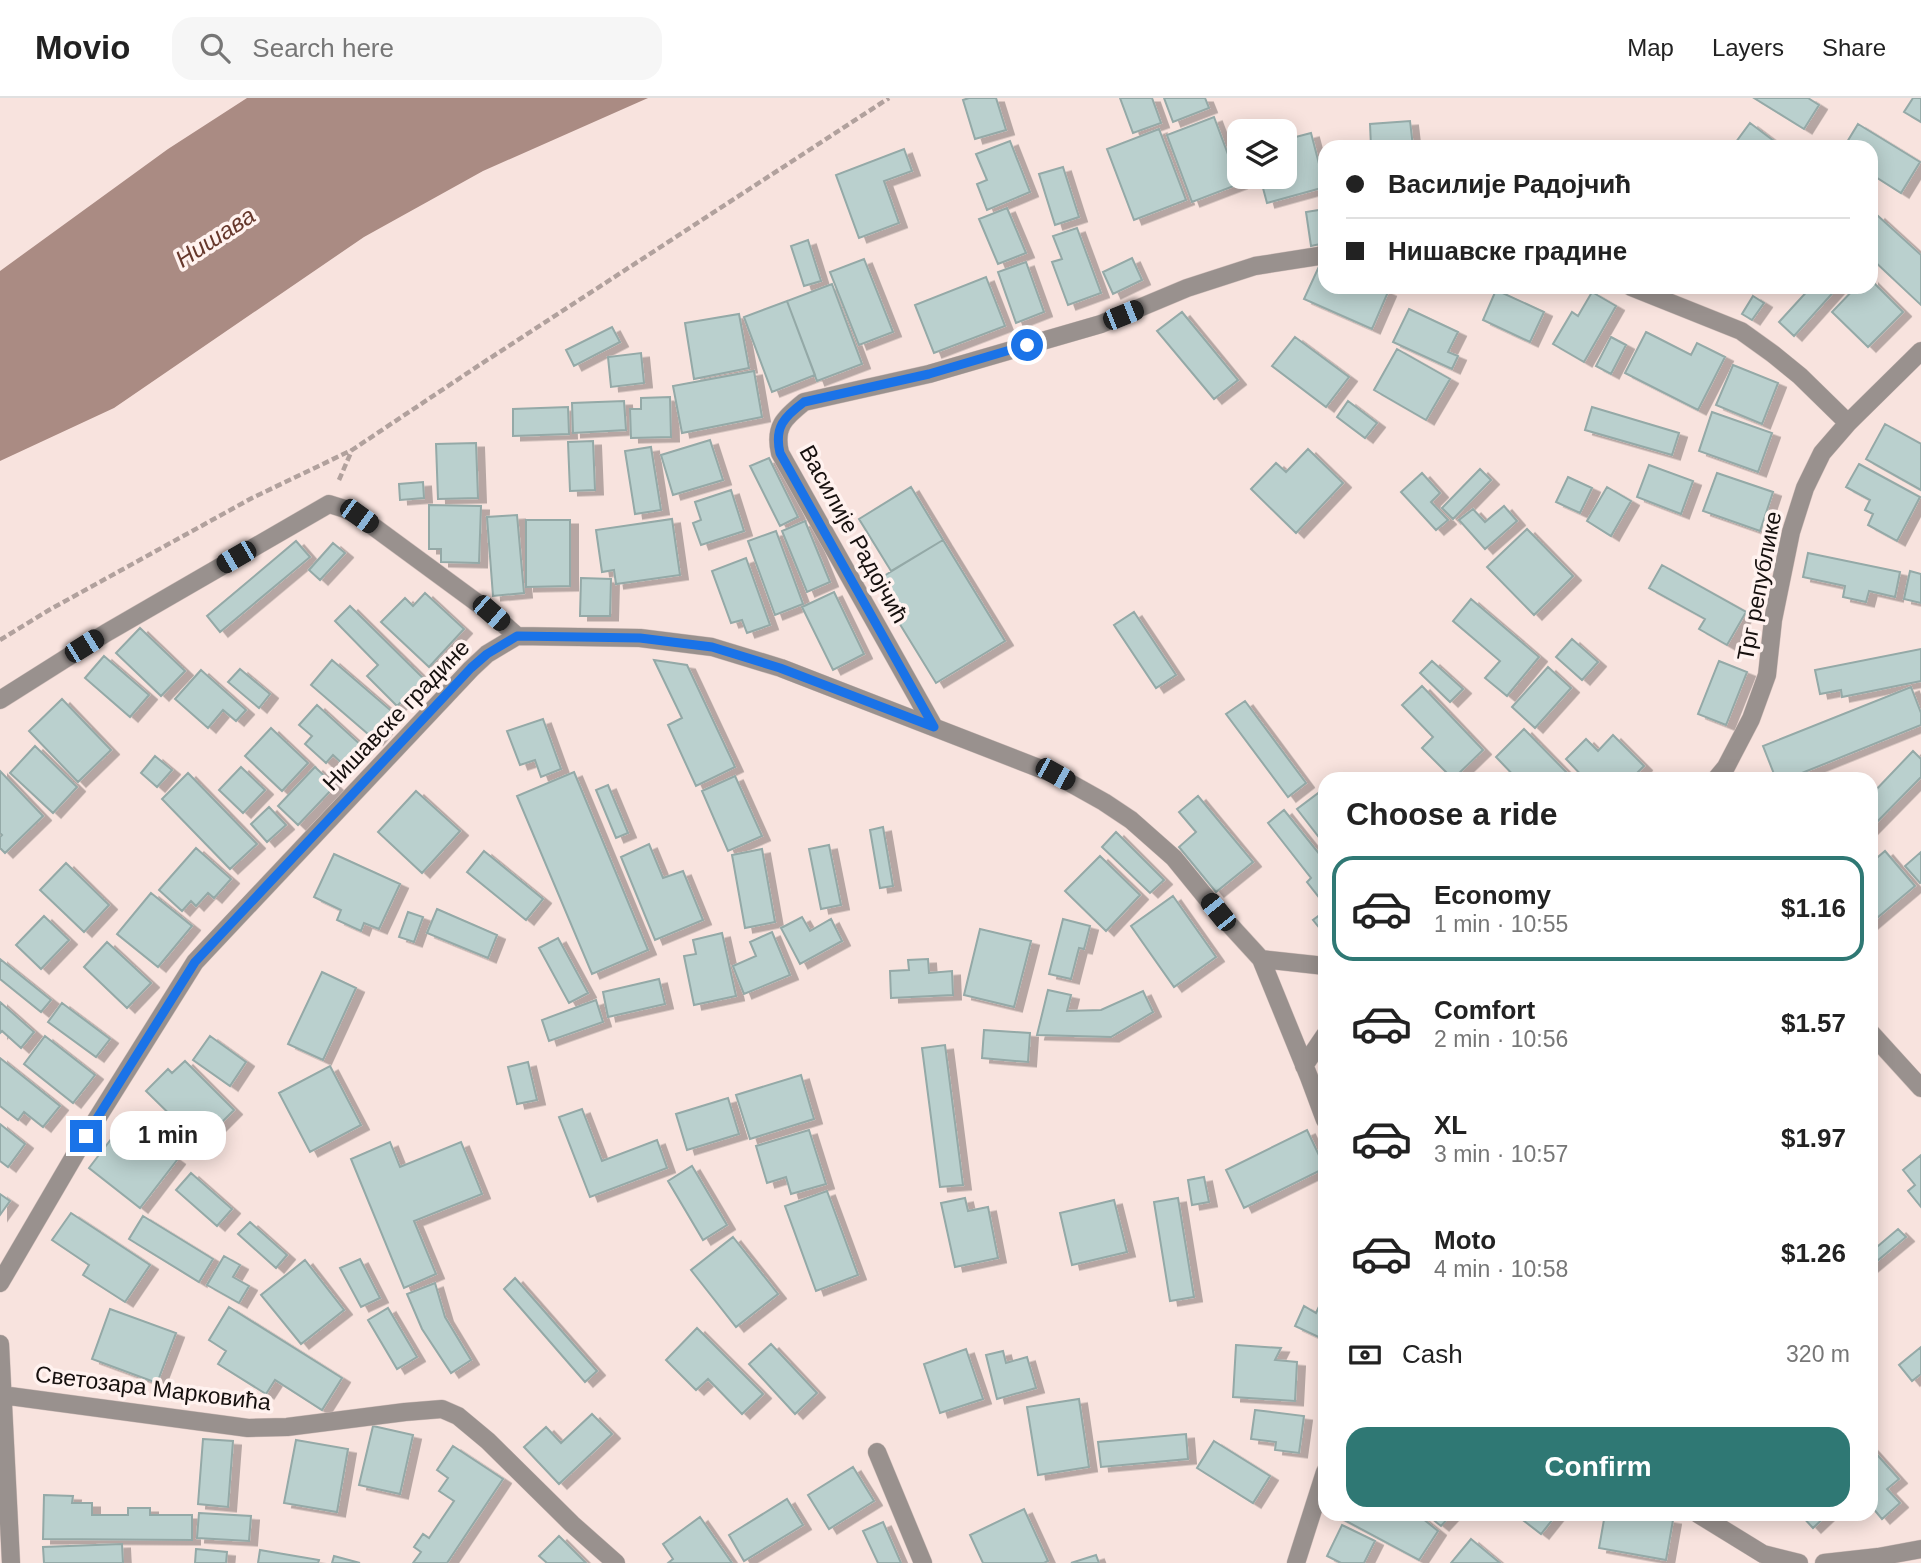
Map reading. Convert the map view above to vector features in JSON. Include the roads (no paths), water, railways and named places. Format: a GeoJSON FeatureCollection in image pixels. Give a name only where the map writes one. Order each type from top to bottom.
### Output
{"type":"FeatureCollection","features":[{"type":"Feature","properties":{"kind":"street","name":"Василије Радојчић"},"geometry":{"type":"LineString","coordinates":[[934,727],[780,453],[776,438],[790,413],[804,402],[929,374],[1101,324],[1187,288],[1255,266],[1318,256]]}},
{"type":"Feature","properties":{"kind":"street"},"geometry":{"type":"LineString","coordinates":[[1649,294],[1741,331],[1800,376],[1849,423]]}},
{"type":"Feature","properties":{"kind":"street","name":"Трг републике"},"geometry":{"type":"LineString","coordinates":[[1722,772],[1751,719],[1767,674],[1773,620],[1791,532],[1805,488],[1822,453],[1921,351]]}},
{"type":"Feature","properties":{"kind":"street"},"geometry":{"type":"LineString","coordinates":[[0,700],[106,633],[329,504],[359,516],[491,613],[517,636],[640,638],[712,647],[780,668],[1055,774],[1104,802],[1131,820],[1174,858],[1261,959],[1318,1102]]}},
{"type":"Feature","properties":{"kind":"street","name":"Нишавске градине"},"geometry":{"type":"LineString","coordinates":[[0,1283],[86,1136],[195,962],[471,668],[487,654],[517,636]]}},
{"type":"Feature","properties":{"kind":"street"},"geometry":{"type":"LineString","coordinates":[[1261,959],[1318,965]]}},
{"type":"Feature","properties":{"kind":"street"},"geometry":{"type":"LineString","coordinates":[[1878,1041],[1921,1088]]}},
{"type":"Feature","properties":{"kind":"street"},"geometry":{"type":"LineString","coordinates":[[1304,1066],[1318,1045]]}},
{"type":"Feature","properties":{"kind":"street"},"geometry":{"type":"LineString","coordinates":[[0,1344],[11,1563]]}},
{"type":"Feature","properties":{"kind":"street","name":"Светозара Марковића"},"geometry":{"type":"LineString","coordinates":[[2,1395],[248,1429],[442,1409],[458,1416],[488,1441],[572,1524],[616,1563]]}},
{"type":"Feature","properties":{"kind":"street"},"geometry":{"type":"LineString","coordinates":[[877,1452],[923,1563]]}},
{"type":"Feature","properties":{"kind":"street"},"geometry":{"type":"LineString","coordinates":[[1296,1563],[1318,1494]]}},
{"type":"Feature","properties":{"kind":"street"},"geometry":{"type":"LineString","coordinates":[[1709,1521],[1763,1554],[1799,1563]]}},
{"type":"Feature","properties":{"kind":"street"},"geometry":{"type":"LineString","coordinates":[[1824,1563],[1921,1549]]}},
{"type":"Feature","properties":{"kind":"water","name":"Нишава"},"geometry":{"type":"Polygon","coordinates":[[[247,98],[648,98],[483,171],[364,237],[114,408],[0,461],[0,271],[168,149],[247,98]]]}}]}
